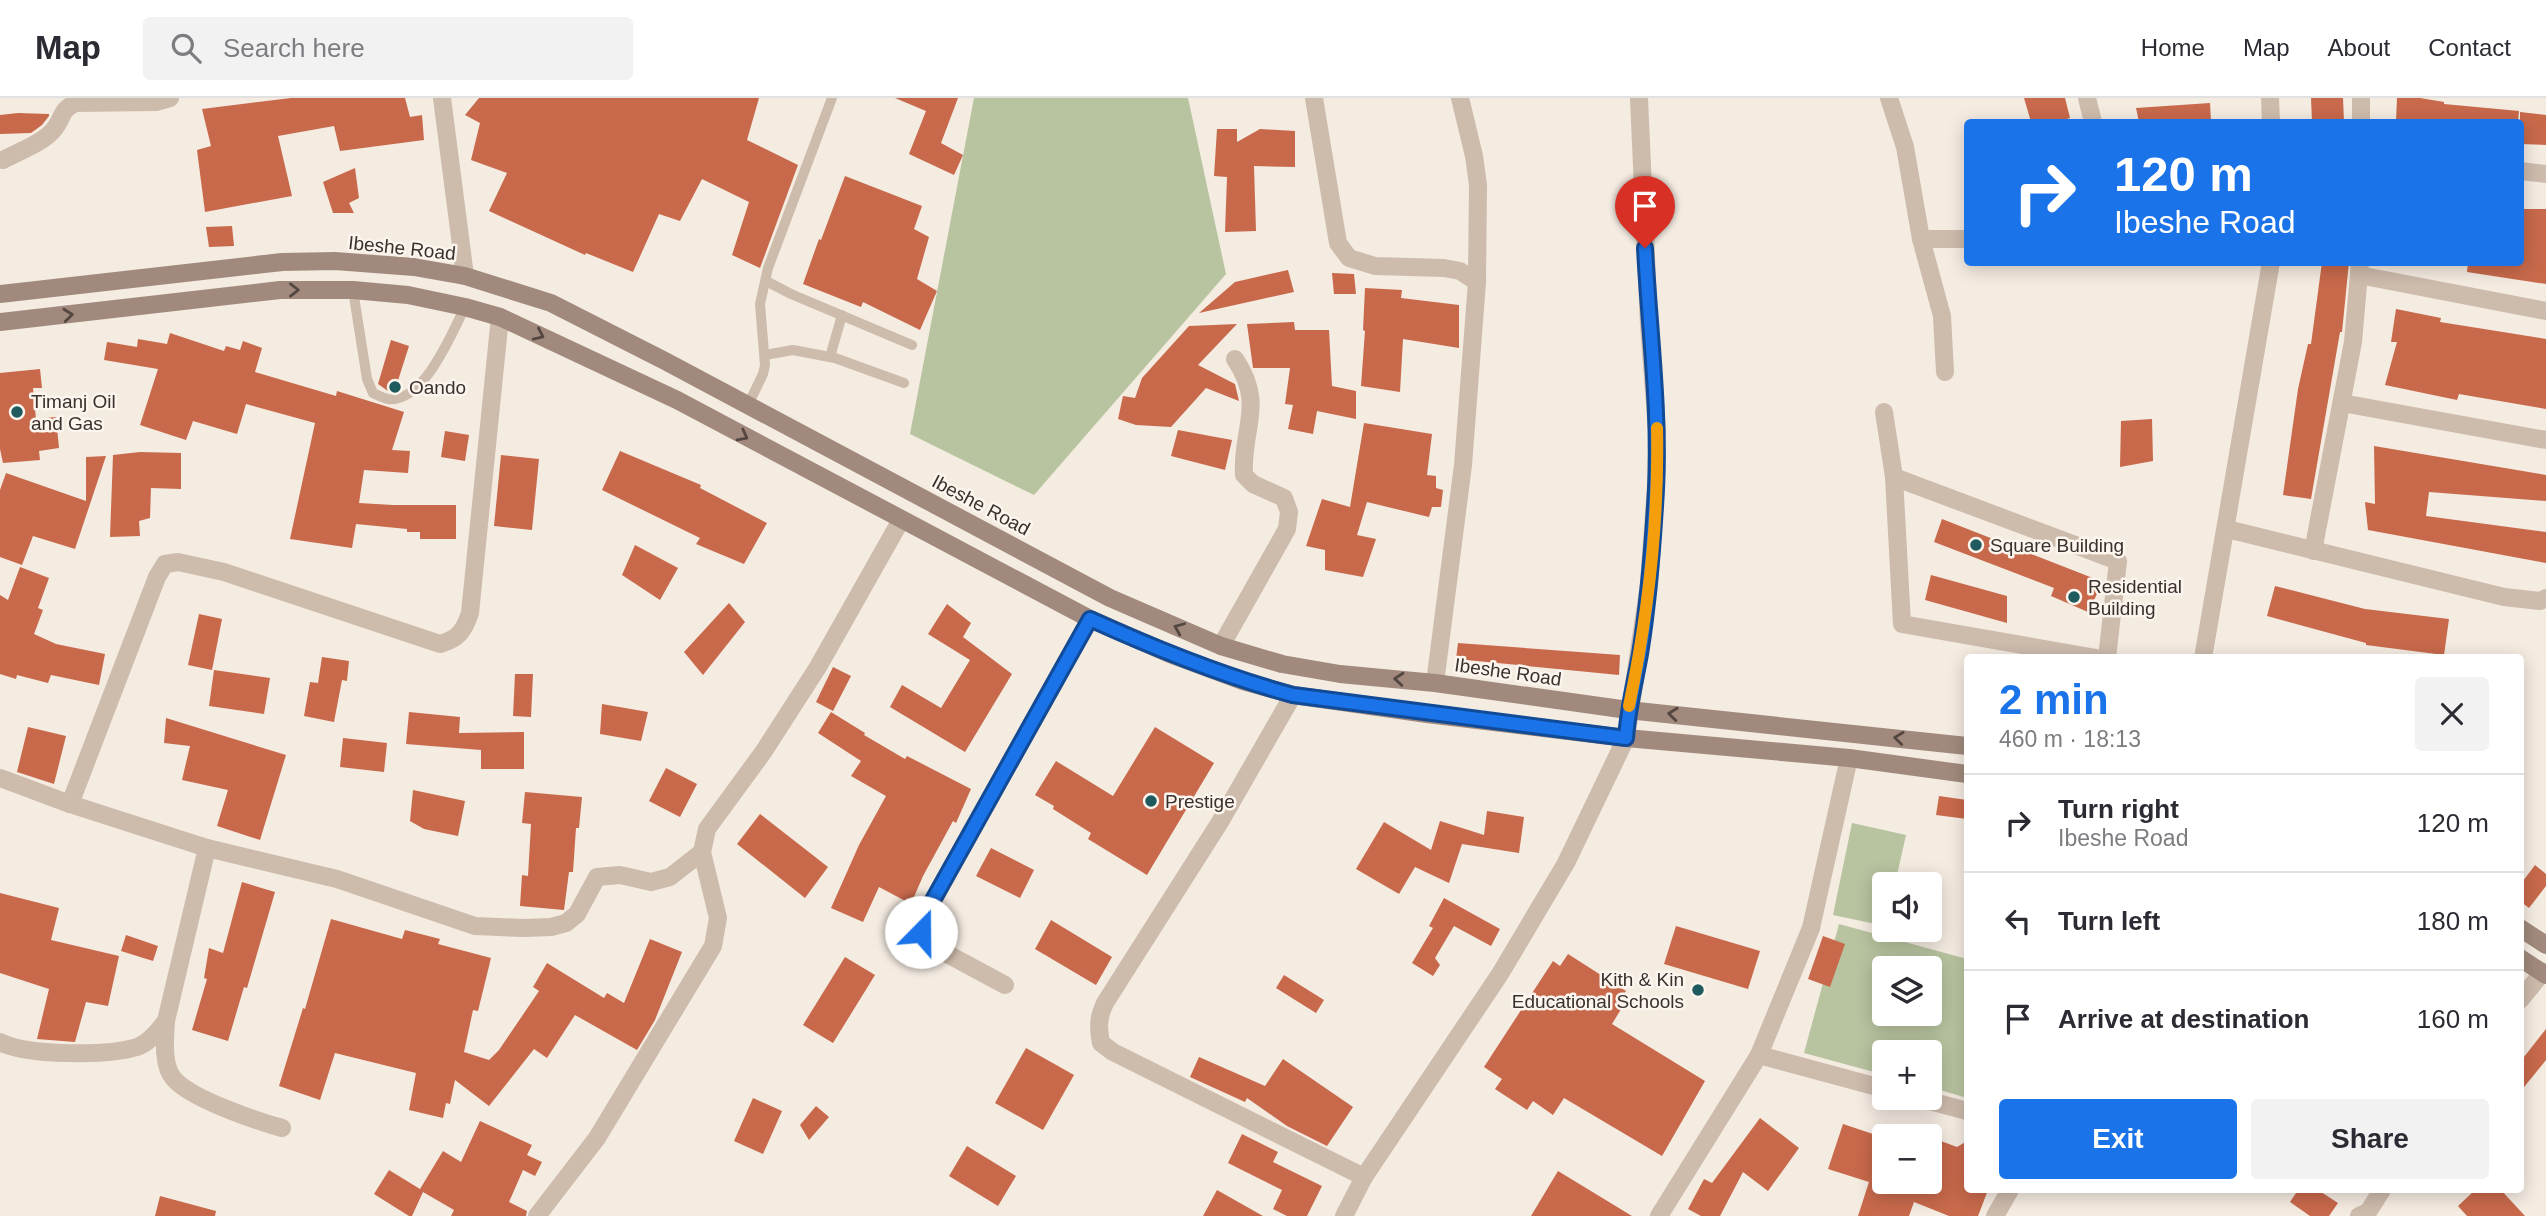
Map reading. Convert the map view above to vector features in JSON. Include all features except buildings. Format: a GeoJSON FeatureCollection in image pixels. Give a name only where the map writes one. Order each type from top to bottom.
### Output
{"type":"FeatureCollection","features":[{"type":"Feature","properties":{"kind":"main road","name":"Ibeshe Road"},"geometry":{"type":"LineString","coordinates":[[0,294],[282,262],[335,261],[414,267],[465,276],[551,303],[1110,598],[1221,646],[1282,664],[1340,674],[1435,682],[1628,710],[1964,746]]}},
{"type":"Feature","properties":{"kind":"main road"},"geometry":{"type":"LineString","coordinates":[[0,322],[280,290],[353,290],[408,295],[465,307],[500,317],[677,400],[1090,619],[1170,654],[1243,681],[1293,695],[1626,738],[1849,758],[1964,774]]}},
{"type":"Feature","properties":{"kind":"main road"},"geometry":{"type":"LineString","coordinates":[[2524,931],[2546,945]]}},
{"type":"Feature","properties":{"kind":"main road"},"geometry":{"type":"LineString","coordinates":[[2524,960],[2544,973]]}},
{"type":"Feature","properties":{"kind":"street"},"geometry":{"type":"LineString","coordinates":[[3,160],[39,141],[55,128],[63,104],[156,102],[170,98]]}},
{"type":"Feature","properties":{"kind":"street"},"geometry":{"type":"LineString","coordinates":[[442,98],[465,276]]}},
{"type":"Feature","properties":{"kind":"street"},"geometry":{"type":"LineString","coordinates":[[1314,98],[1334,223],[1339,243],[1349,258],[1375,266],[1444,268],[1460,271],[1477,282]]}},
{"type":"Feature","properties":{"kind":"street"},"geometry":{"type":"LineString","coordinates":[[1435,682],[1463,465],[1477,282],[1478,186],[1472,145],[1460,98]]}},
{"type":"Feature","properties":{"kind":"street"},"geometry":{"type":"LineString","coordinates":[[1344,1216],[1364,1177],[1500,974],[1566,863],[1626,738],[1628,710],[1649,584],[1657,431],[1646,270],[1639,98]]}},
{"type":"Feature","properties":{"kind":"street"},"geometry":{"type":"LineString","coordinates":[[1889,98],[1905,147],[1921,239],[1942,316],[1945,372]]}},
{"type":"Feature","properties":{"kind":"street"},"geometry":{"type":"LineString","coordinates":[[2087,98],[2092,119]]}},
{"type":"Feature","properties":{"kind":"street"},"geometry":{"type":"LineString","coordinates":[[2270,98],[2271,119]]}},
{"type":"Feature","properties":{"kind":"street"},"geometry":{"type":"LineString","coordinates":[[2361,98],[2361,119]]}},
{"type":"Feature","properties":{"kind":"street"},"geometry":{"type":"LineString","coordinates":[[2524,171],[2546,174]]}},
{"type":"Feature","properties":{"kind":"street"},"geometry":{"type":"LineString","coordinates":[[1921,239],[1964,239]]}},
{"type":"Feature","properties":{"kind":"street"},"geometry":{"type":"LineString","coordinates":[[2204,654],[2270,266]]}},
{"type":"Feature","properties":{"kind":"street"},"geometry":{"type":"LineString","coordinates":[[2313,551],[2353,342],[2359,269],[2546,311]]}},
{"type":"Feature","properties":{"kind":"street"},"geometry":{"type":"LineString","coordinates":[[70,804],[157,577],[165,564],[178,562],[224,572],[440,644],[456,640],[470,613],[500,317]]}},
{"type":"Feature","properties":{"kind":"street"},"geometry":{"type":"LineString","coordinates":[[1221,646],[1287,529],[1289,512],[1284,498],[1253,484],[1244,475],[1243,462],[1251,419],[1251,399],[1246,374],[1235,359]]}},
{"type":"Feature","properties":{"kind":"street"},"geometry":{"type":"LineString","coordinates":[[2342,403],[2546,440]]}},
{"type":"Feature","properties":{"kind":"street"},"geometry":{"type":"LineString","coordinates":[[1884,412],[1894,477],[1902,624],[2073,654]]}},
{"type":"Feature","properties":{"kind":"street"},"geometry":{"type":"LineString","coordinates":[[1894,477],[2118,561],[2107,654]]}},
{"type":"Feature","properties":{"kind":"street"},"geometry":{"type":"LineString","coordinates":[[537,1216],[597,1138],[713,946],[719,918],[702,852],[707,829],[764,751],[818,667],[901,520]]}},
{"type":"Feature","properties":{"kind":"street"},"geometry":{"type":"LineString","coordinates":[[2227,529],[2504,597],[2540,601],[2546,598]]}},
{"type":"Feature","properties":{"kind":"street"},"geometry":{"type":"LineString","coordinates":[[1005,985],[927,943],[921,932],[923,918],[1090,619]]}},
{"type":"Feature","properties":{"kind":"street"},"geometry":{"type":"LineString","coordinates":[[1293,695],[1220,822],[1105,1003],[1098,1017],[1098,1030],[1101,1043],[1113,1052],[1364,1177]]}},
{"type":"Feature","properties":{"kind":"street"},"geometry":{"type":"LineString","coordinates":[[1659,1216],[1759,1055],[1811,928],[1849,758]]}},
{"type":"Feature","properties":{"kind":"street"},"geometry":{"type":"LineString","coordinates":[[0,778],[70,804],[207,848],[337,879],[475,926],[551,927],[566,923],[577,914],[597,877],[620,875],[651,882],[670,877],[702,852]]}},
{"type":"Feature","properties":{"kind":"street"},"geometry":{"type":"LineString","coordinates":[[207,848],[166,1021],[165,1049],[169,1070],[174,1079],[202,1097],[282,1128]]}},
{"type":"Feature","properties":{"kind":"street"},"geometry":{"type":"LineString","coordinates":[[2524,996],[2544,973]]}},
{"type":"Feature","properties":{"kind":"street"},"geometry":{"type":"LineString","coordinates":[[0,1042],[43,1051],[107,1052],[139,1046],[152,1038],[166,1021]]}},
{"type":"Feature","properties":{"kind":"street"},"geometry":{"type":"LineString","coordinates":[[1759,1055],[1872,1085]]}},
{"type":"Feature","properties":{"kind":"street"},"geometry":{"type":"LineString","coordinates":[[1942,1104],[1964,1110]]}},
{"type":"Feature","properties":{"kind":"street"},"geometry":{"type":"LineString","coordinates":[[1995,1216],[2008,1193]]}},
{"type":"Feature","properties":{"kind":"street"},"geometry":{"type":"LineString","coordinates":[[2365,1215],[2380,1193]]}},
{"type":"Feature","properties":{"kind":"lane"},"geometry":{"type":"LineString","coordinates":[[748,405],[763,374],[765,355],[760,304],[766,281],[795,192],[832,98]]}},
{"type":"Feature","properties":{"kind":"lane"},"geometry":{"type":"LineString","coordinates":[[766,281],[791,295],[912,345]]}},
{"type":"Feature","properties":{"kind":"lane"},"geometry":{"type":"LineString","coordinates":[[353,290],[367,379],[373,393],[388,399],[402,397],[421,383],[440,358],[465,307]]}},
{"type":"Feature","properties":{"kind":"lane"},"geometry":{"type":"LineString","coordinates":[[830,357],[842,316]]}},
{"type":"Feature","properties":{"kind":"lane"},"geometry":{"type":"LineString","coordinates":[[765,355],[793,349],[830,357],[905,383]]}},
{"type":"Feature","properties":{"kind":"green space"},"geometry":{"type":"Polygon","coordinates":[[[974,98],[1188,98],[1226,274],[1034,495],[910,434],[974,98]]]}},
{"type":"Feature","properties":{"kind":"green space"},"geometry":{"type":"Polygon","coordinates":[[[1852,823],[1906,835],[1898,872],[1872,872],[1872,923],[1833,915],[1852,823]]]}},
{"type":"Feature","properties":{"kind":"green space"},"geometry":{"type":"Polygon","coordinates":[[[1839,924],[1872,933],[1872,942],[1905,942],[1964,958],[1964,1097],[1942,1091],[1942,1040],[1872,1040],[1872,1071],[1804,1053],[1839,924]]]}},
{"type":"Feature","properties":{"kind":"slow traffic"},"geometry":{"type":"LineString","coordinates":[[1629,706],[1649,584],[1657,428]]}},
{"type":"Feature","properties":{"kind":"place","name":"Oando"},"geometry":{"type":"Point","coordinates":[395,387]}},
{"type":"Feature","properties":{"kind":"place","name":"Timanj Oil and Gas"},"geometry":{"type":"Point","coordinates":[17,412]}},
{"type":"Feature","properties":{"kind":"place","name":"Square Building"},"geometry":{"type":"Point","coordinates":[1976,545]}},
{"type":"Feature","properties":{"kind":"place","name":"Residential Building"},"geometry":{"type":"Point","coordinates":[2074,597]}},
{"type":"Feature","properties":{"kind":"place","name":"Prestige"},"geometry":{"type":"Point","coordinates":[1151,801]}},
{"type":"Feature","properties":{"kind":"place","name":"Kith & Kin Educational Schools"},"geometry":{"type":"Point","coordinates":[1698,990]}},
{"type":"Feature","properties":{"kind":"route"},"geometry":{"type":"LineString","coordinates":[[921,932],[923,918],[1090,619],[1170,654],[1243,681],[1293,695],[1626,738],[1628,710],[1649,584],[1656,486],[1657,431],[1645,248]]}}]}
